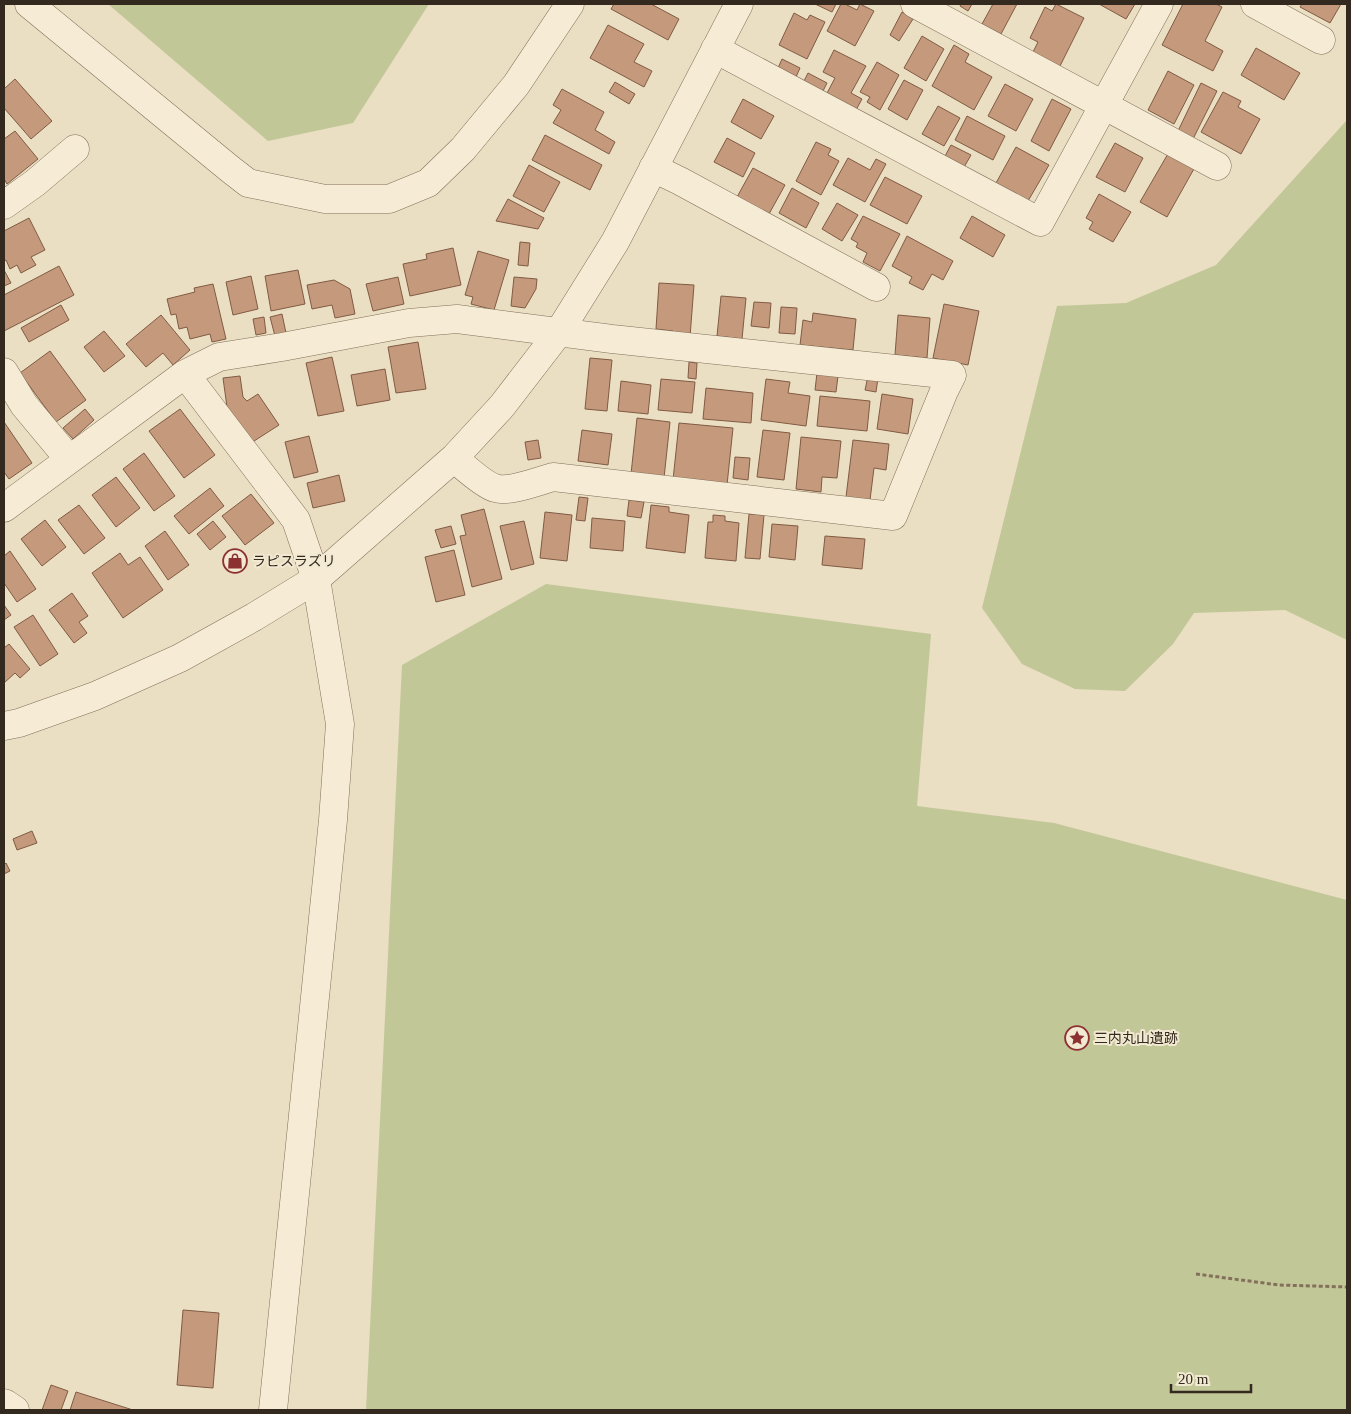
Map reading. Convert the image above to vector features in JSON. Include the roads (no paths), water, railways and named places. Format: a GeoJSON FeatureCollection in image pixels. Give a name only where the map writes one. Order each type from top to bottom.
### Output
{"type":"FeatureCollection","features":[{"type":"Feature","properties":{"kind":"street"},"geometry":{"type":"LineString","coordinates":[[29,4],[248,183],[325,199],[389,199],[428,183],[463,150],[516,85],[570,4]]}},
{"type":"Feature","properties":{"kind":"street"},"geometry":{"type":"LineString","coordinates":[[4,726],[19,723],[96,696],[180,658],[254,617],[316,579],[454,458],[502,406],[559,332],[614,242],[739,4]]}},
{"type":"Feature","properties":{"kind":"street"},"geometry":{"type":"LineString","coordinates":[[915,4],[1217,166]]}},
{"type":"Feature","properties":{"kind":"street"},"geometry":{"type":"LineString","coordinates":[[715,50],[1040,222],[1159,4]]}},
{"type":"Feature","properties":{"kind":"street"},"geometry":{"type":"LineString","coordinates":[[1255,4],[1321,40]]}},
{"type":"Feature","properties":{"kind":"street"},"geometry":{"type":"LineString","coordinates":[[4,205],[35,183],[75,149]]}},
{"type":"Feature","properties":{"kind":"street"},"geometry":{"type":"LineString","coordinates":[[653,168],[689,185],[876,287]]}},
{"type":"Feature","properties":{"kind":"street"},"geometry":{"type":"LineString","coordinates":[[4,508],[185,374],[218,358],[409,323],[457,320],[612,339],[952,375],[893,516],[553,477],[514,488],[496,489],[477,477],[454,458]]}},
{"type":"Feature","properties":{"kind":"street"},"geometry":{"type":"LineString","coordinates":[[4,372],[24,405],[69,459]]}},
{"type":"Feature","properties":{"kind":"street"},"geometry":{"type":"LineString","coordinates":[[185,374],[296,520],[316,579],[340,724],[331,840],[274,1410]]}},
{"type":"Feature","properties":{"kind":"street"},"geometry":{"type":"LineString","coordinates":[[4,1404],[15,1410]]}},
{"type":"Feature","properties":{"kind":"place","name":"ラピスラズリ"},"geometry":{"type":"Point","coordinates":[235,561]}},
{"type":"Feature","properties":{"kind":"place","name":"三内丸山遺跡"},"geometry":{"type":"Point","coordinates":[1077,1038]}}]}
